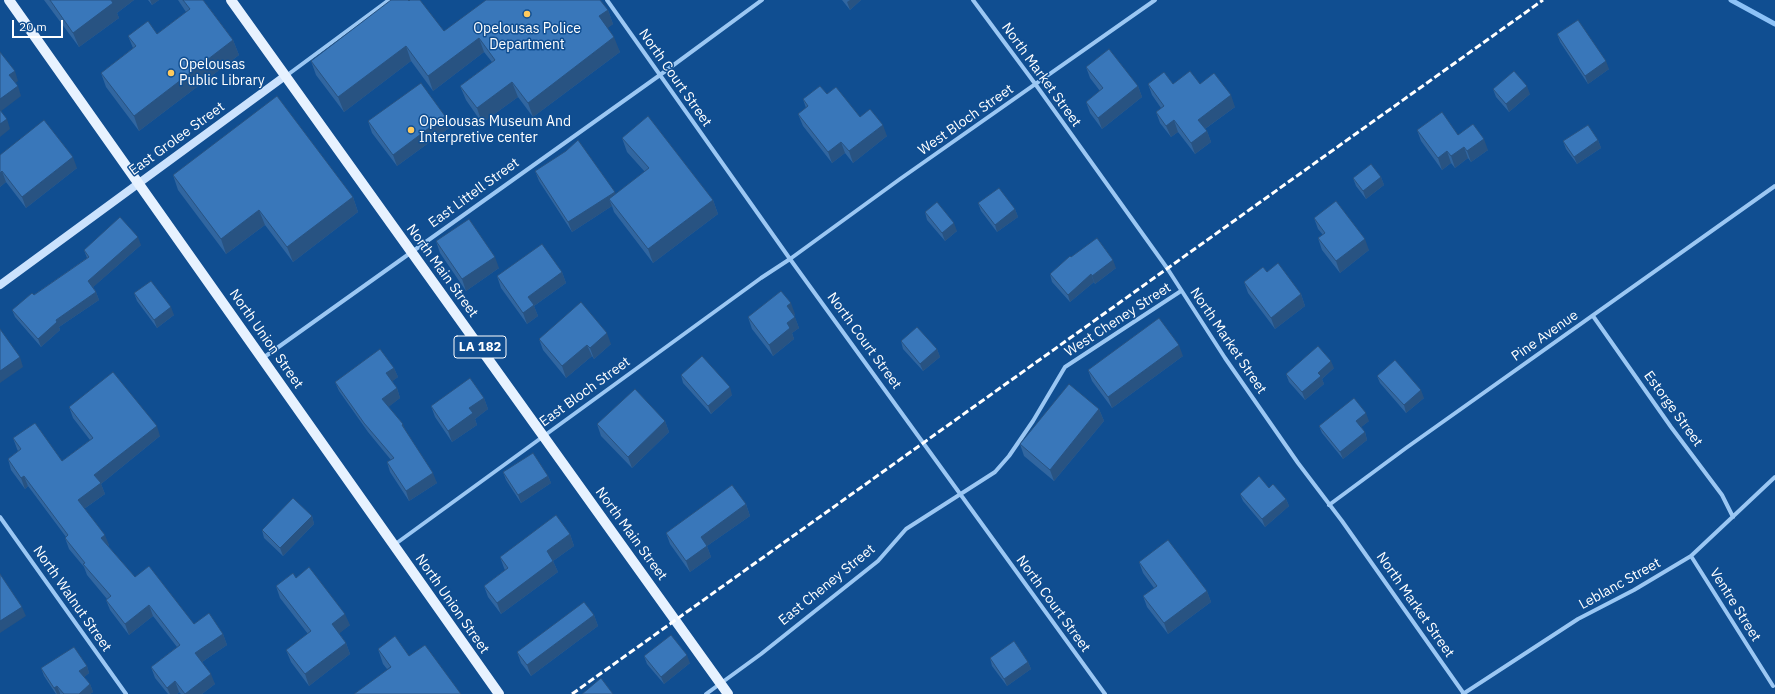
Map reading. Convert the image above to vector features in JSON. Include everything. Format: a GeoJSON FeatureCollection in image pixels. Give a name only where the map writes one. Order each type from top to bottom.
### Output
{"type":"FeatureCollection","features":[{"type":"Feature","properties":{"kind":"main road","name":"North Union Street"},"geometry":{"type":"LineString","coordinates":[[9,0],[500,694]]}},
{"type":"Feature","properties":{"kind":"main road","name":"North Main Street"},"geometry":{"type":"LineString","coordinates":[[231,0],[544,435],[728,694]]}},
{"type":"Feature","properties":{"kind":"street","name":"East Grolee Street"},"geometry":{"type":"LineString","coordinates":[[0,285],[389,0]]}},
{"type":"Feature","properties":{"kind":"street","name":"North Court Street"},"geometry":{"type":"LineString","coordinates":[[607,0],[790,260],[961,494],[1104,694]]}},
{"type":"Feature","properties":{"kind":"street","name":"East Littell Street"},"geometry":{"type":"LineString","coordinates":[[262,359],[660,75],[762,0]]}},
{"type":"Feature","properties":{"kind":"street","name":"North Market Street"},"geometry":{"type":"LineString","coordinates":[[973,0],[1036,85],[1181,291],[1238,376],[1463,694]]}},
{"type":"Feature","properties":{"kind":"street","name":"West Bloch Street"},"geometry":{"type":"LineString","coordinates":[[790,260],[900,179],[1036,85],[1155,0]]}},
{"type":"Feature","properties":{"kind":"street","name":"Pine Avenue"},"geometry":{"type":"LineString","coordinates":[[1329,505],[1431,430],[1594,316],[1775,186]]}},
{"type":"Feature","properties":{"kind":"street","name":"East Bloch Street"},"geometry":{"type":"LineString","coordinates":[[394,545],[761,278],[790,260]]}},
{"type":"Feature","properties":{"kind":"street","name":"West Cheney Street"},"geometry":{"type":"LineString","coordinates":[[961,494],[995,472],[1009,456],[1033,421],[1065,367],[1181,291]]}},
{"type":"Feature","properties":{"kind":"street","name":"Estorge Street"},"geometry":{"type":"LineString","coordinates":[[1594,316],[1671,427],[1722,495],[1733,517]]}},
{"type":"Feature","properties":{"kind":"street","name":"Leblanc Street"},"geometry":{"type":"LineString","coordinates":[[1463,694],[1578,619],[1634,590],[1691,556],[1775,477]]}},
{"type":"Feature","properties":{"kind":"street","name":"East Cheney Street"},"geometry":{"type":"LineString","coordinates":[[706,694],[761,654],[878,561],[906,529],[961,494]]}},
{"type":"Feature","properties":{"kind":"street","name":"North Walnut Street"},"geometry":{"type":"LineString","coordinates":[[0,517],[126,694]]}},
{"type":"Feature","properties":{"kind":"street","name":"Ventre Street"},"geometry":{"type":"LineString","coordinates":[[1691,556],[1762,666],[1773,686]]}},
{"type":"Feature","properties":{"kind":"building"},"geometry":{"type":"Polygon","coordinates":[[[50,0],[111,0],[113,3],[73,33],[50,0]]]}},
{"type":"Feature","properties":{"kind":"building"},"geometry":{"type":"Polygon","coordinates":[[[183,0],[203,0],[233,40],[134,116],[101,73],[136,46],[128,36],[148,21],[157,34],[190,9],[183,0]]]}},
{"type":"Feature","properties":{"kind":"building"},"geometry":{"type":"Polygon","coordinates":[[[391,0],[420,0],[444,31],[486,0],[600,0],[608,10],[599,16],[614,37],[528,103],[512,82],[477,108],[460,86],[495,60],[479,38],[428,76],[406,46],[338,97],[311,61],[391,0]]]}},
{"type":"Feature","properties":{"kind":"building"},"geometry":{"type":"Polygon","coordinates":[[[1578,20],[1606,61],[1585,76],[1557,34],[1578,20]]]}},
{"type":"Feature","properties":{"kind":"building"},"geometry":{"type":"Polygon","coordinates":[[[1109,49],[1138,86],[1098,118],[1086,102],[1103,88],[1086,67],[1109,49]]]}},
{"type":"Feature","properties":{"kind":"building"},"geometry":{"type":"Polygon","coordinates":[[[0,52],[15,71],[9,75],[18,86],[0,99],[0,52]]]}},
{"type":"Feature","properties":{"kind":"building"},"geometry":{"type":"Polygon","coordinates":[[[1190,71],[1200,84],[1214,73],[1231,95],[1198,120],[1207,131],[1191,143],[1174,120],[1166,126],[1156,112],[1164,106],[1148,84],[1164,72],[1173,84],[1190,71]]]}},
{"type":"Feature","properties":{"kind":"building"},"geometry":{"type":"Polygon","coordinates":[[[1514,71],[1527,86],[1506,104],[1493,89],[1514,71]]]}},
{"type":"Feature","properties":{"kind":"building","name":"Opelousas Museum And Interpretive center"},"geometry":{"type":"Polygon","coordinates":[[[421,83],[445,116],[393,155],[368,121],[421,83]]]}},
{"type":"Feature","properties":{"kind":"building"},"geometry":{"type":"Polygon","coordinates":[[[820,86],[827,94],[836,87],[860,117],[870,109],[883,125],[849,151],[841,142],[828,152],[798,114],[808,106],[803,99],[820,86]]]}},
{"type":"Feature","properties":{"kind":"building"},"geometry":{"type":"Polygon","coordinates":[[[277,96],[353,197],[287,247],[259,210],[221,239],[173,175],[277,96]]]}},
{"type":"Feature","properties":{"kind":"building"},"geometry":{"type":"Polygon","coordinates":[[[0,110],[7,119],[0,124],[0,110]]]}},
{"type":"Feature","properties":{"kind":"building"},"geometry":{"type":"Polygon","coordinates":[[[1442,112],[1458,135],[1473,124],[1484,139],[1467,151],[1464,147],[1451,156],[1447,151],[1438,158],[1417,130],[1442,112]]]}},
{"type":"Feature","properties":{"kind":"building"},"geometry":{"type":"Polygon","coordinates":[[[648,116],[713,200],[648,249],[609,199],[649,168],[622,138],[648,116]]]}},
{"type":"Feature","properties":{"kind":"building"},"geometry":{"type":"Polygon","coordinates":[[[44,120],[73,157],[22,197],[2,171],[0,173],[0,155],[44,120]]]}},
{"type":"Feature","properties":{"kind":"building"},"geometry":{"type":"Polygon","coordinates":[[[1588,125],[1598,140],[1574,157],[1563,141],[1588,125]]]}},
{"type":"Feature","properties":{"kind":"building"},"geometry":{"type":"Polygon","coordinates":[[[578,140],[615,192],[568,222],[535,171],[566,151],[578,140]]]}},
{"type":"Feature","properties":{"kind":"building"},"geometry":{"type":"Polygon","coordinates":[[[1371,164],[1381,177],[1363,191],[1353,178],[1371,164]]]}},
{"type":"Feature","properties":{"kind":"building"},"geometry":{"type":"Polygon","coordinates":[[[999,188],[1015,209],[995,225],[978,203],[999,188]]]}},
{"type":"Feature","properties":{"kind":"building"},"geometry":{"type":"Polygon","coordinates":[[[1336,201],[1365,239],[1336,261],[1318,238],[1325,233],[1314,218],[1336,201]]]}},
{"type":"Feature","properties":{"kind":"building"},"geometry":{"type":"Polygon","coordinates":[[[937,202],[954,223],[942,233],[925,212],[937,202]]]}},
{"type":"Feature","properties":{"kind":"building"},"geometry":{"type":"Polygon","coordinates":[[[120,217],[138,237],[88,281],[96,292],[56,320],[57,322],[38,339],[12,310],[32,293],[34,295],[89,257],[84,250],[120,217]]]}},
{"type":"Feature","properties":{"kind":"building"},"geometry":{"type":"Polygon","coordinates":[[[469,219],[495,257],[462,279],[436,241],[469,219]]]}},
{"type":"Feature","properties":{"kind":"building"},"geometry":{"type":"Polygon","coordinates":[[[1097,238],[1113,260],[1092,276],[1091,274],[1068,295],[1050,274],[1070,256],[1071,257],[1097,238]]]}},
{"type":"Feature","properties":{"kind":"building"},"geometry":{"type":"Polygon","coordinates":[[[542,244],[562,272],[528,297],[534,305],[523,313],[497,276],[542,244]]]}},
{"type":"Feature","properties":{"kind":"building"},"geometry":{"type":"Polygon","coordinates":[[[1278,263],[1301,294],[1271,318],[1244,282],[1263,267],[1267,272],[1278,263]]]}},
{"type":"Feature","properties":{"kind":"building"},"geometry":{"type":"Polygon","coordinates":[[[151,281],[171,307],[154,320],[134,293],[151,281]]]}},
{"type":"Feature","properties":{"kind":"building"},"geometry":{"type":"Polygon","coordinates":[[[781,291],[791,303],[787,306],[795,317],[787,323],[790,328],[769,345],[748,317],[781,291]]]}},
{"type":"Feature","properties":{"kind":"building"},"geometry":{"type":"Polygon","coordinates":[[[581,302],[607,333],[590,348],[587,345],[562,366],[539,339],[581,302]]]}},
{"type":"Feature","properties":{"kind":"building"},"geometry":{"type":"Polygon","coordinates":[[[1159,318],[1179,345],[1108,397],[1088,370],[1159,318]]]}},
{"type":"Feature","properties":{"kind":"building"},"geometry":{"type":"Polygon","coordinates":[[[917,327],[937,349],[920,364],[901,341],[917,327]]]}},
{"type":"Feature","properties":{"kind":"building"},"geometry":{"type":"Polygon","coordinates":[[[0,329],[20,357],[0,371],[0,329]]]}},
{"type":"Feature","properties":{"kind":"building"},"geometry":{"type":"Polygon","coordinates":[[[1318,346],[1331,361],[1318,373],[1321,376],[1302,392],[1286,374],[1318,346]]]}},
{"type":"Feature","properties":{"kind":"building"},"geometry":{"type":"Polygon","coordinates":[[[380,349],[394,368],[386,373],[397,388],[382,399],[403,424],[402,425],[433,473],[406,491],[387,462],[394,458],[364,423],[335,382],[380,349]]]}},
{"type":"Feature","properties":{"kind":"building"},"geometry":{"type":"Polygon","coordinates":[[[702,356],[730,387],[708,406],[681,375],[702,356]]]}},
{"type":"Feature","properties":{"kind":"building"},"geometry":{"type":"Polygon","coordinates":[[[1395,360],[1421,390],[1404,405],[1377,376],[1395,360]]]}},
{"type":"Feature","properties":{"kind":"building"},"geometry":{"type":"Polygon","coordinates":[[[113,372],[157,426],[94,475],[101,483],[78,500],[105,535],[101,538],[135,577],[149,566],[194,624],[209,613],[223,634],[195,653],[211,674],[185,694],[175,681],[167,688],[151,667],[180,645],[149,605],[125,624],[106,600],[111,596],[83,564],[85,563],[65,538],[68,535],[24,476],[21,478],[8,459],[21,449],[13,438],[35,423],[62,461],[93,438],[69,407],[113,372]]]}},
{"type":"Feature","properties":{"kind":"building"},"geometry":{"type":"Polygon","coordinates":[[[470,378],[484,398],[469,408],[473,413],[448,431],[431,406],[470,378]]]}},
{"type":"Feature","properties":{"kind":"building"},"geometry":{"type":"Polygon","coordinates":[[[1069,384],[1099,409],[1050,470],[1020,444],[1069,384]]]}},
{"type":"Feature","properties":{"kind":"building"},"geometry":{"type":"Polygon","coordinates":[[[635,389],[665,421],[628,457],[597,424],[635,389]]]}},
{"type":"Feature","properties":{"kind":"building"},"geometry":{"type":"Polygon","coordinates":[[[1354,398],[1366,413],[1356,421],[1365,432],[1340,452],[1319,426],[1354,398]]]}},
{"type":"Feature","properties":{"kind":"building"},"geometry":{"type":"Polygon","coordinates":[[[533,453],[548,476],[518,495],[503,472],[533,453]]]}},
{"type":"Feature","properties":{"kind":"building"},"geometry":{"type":"Polygon","coordinates":[[[1259,476],[1269,488],[1273,484],[1286,499],[1262,519],[1240,494],[1259,476]]]}},
{"type":"Feature","properties":{"kind":"building"},"geometry":{"type":"Polygon","coordinates":[[[732,485],[746,504],[701,537],[707,546],[686,561],[666,533],[732,485]]]}},
{"type":"Feature","properties":{"kind":"building"},"geometry":{"type":"Polygon","coordinates":[[[293,498],[312,516],[280,548],[262,530],[293,498]]]}},
{"type":"Feature","properties":{"kind":"building"},"geometry":{"type":"Polygon","coordinates":[[[556,515],[570,534],[547,551],[553,561],[497,603],[484,586],[508,568],[500,557],[556,515]]]}},
{"type":"Feature","properties":{"kind":"building"},"geometry":{"type":"Polygon","coordinates":[[[1168,540],[1207,591],[1164,623],[1143,596],[1157,586],[1139,562],[1168,540]]]}},
{"type":"Feature","properties":{"kind":"building"},"geometry":{"type":"Polygon","coordinates":[[[309,567],[345,614],[332,624],[346,643],[305,674],[286,650],[311,631],[276,586],[293,573],[296,578],[309,567]]]}},
{"type":"Feature","properties":{"kind":"building"},"geometry":{"type":"Polygon","coordinates":[[[0,574],[22,607],[0,621],[0,574]]]}},
{"type":"Feature","properties":{"kind":"building"},"geometry":{"type":"Polygon","coordinates":[[[584,602],[594,615],[527,665],[517,652],[584,602]]]}},
{"type":"Feature","properties":{"kind":"building"},"geometry":{"type":"Polygon","coordinates":[[[671,635],[687,655],[661,677],[644,656],[671,635]]]}},
{"type":"Feature","properties":{"kind":"building"},"geometry":{"type":"Polygon","coordinates":[[[395,636],[409,656],[425,645],[461,694],[354,694],[391,667],[378,649],[395,636]]]}},
{"type":"Feature","properties":{"kind":"building"},"geometry":{"type":"Polygon","coordinates":[[[1014,641],[1028,662],[1004,679],[990,658],[1014,641]]]}},
{"type":"Feature","properties":{"kind":"building"},"geometry":{"type":"Polygon","coordinates":[[[74,647],[87,666],[79,671],[90,684],[79,694],[64,694],[57,686],[54,688],[41,668],[74,647]]]}},
{"type":"Feature","properties":{"kind":"building"},"geometry":{"type":"Polygon","coordinates":[[[601,678],[613,694],[582,694],[601,678]]]}},
{"type":"Feature","properties":{"kind":"waterway"},"geometry":{"type":"LineString","coordinates":[[1731,0],[1775,24]]}},
{"type":"Feature","properties":{"kind":"railway"},"geometry":{"type":"LineString","coordinates":[[572,694],[1543,0]]}},
{"type":"Feature","properties":{"kind":"place","name":"Opelousas Police Department"},"geometry":{"type":"Point","coordinates":[527,14]}},
{"type":"Feature","properties":{"kind":"place","name":"Opelousas Public Library"},"geometry":{"type":"Point","coordinates":[171,73]}},
{"type":"Feature","properties":{"kind":"place","name":"Opelousas Museum And Interpretive center"},"geometry":{"type":"Point","coordinates":[411,130]}}]}
